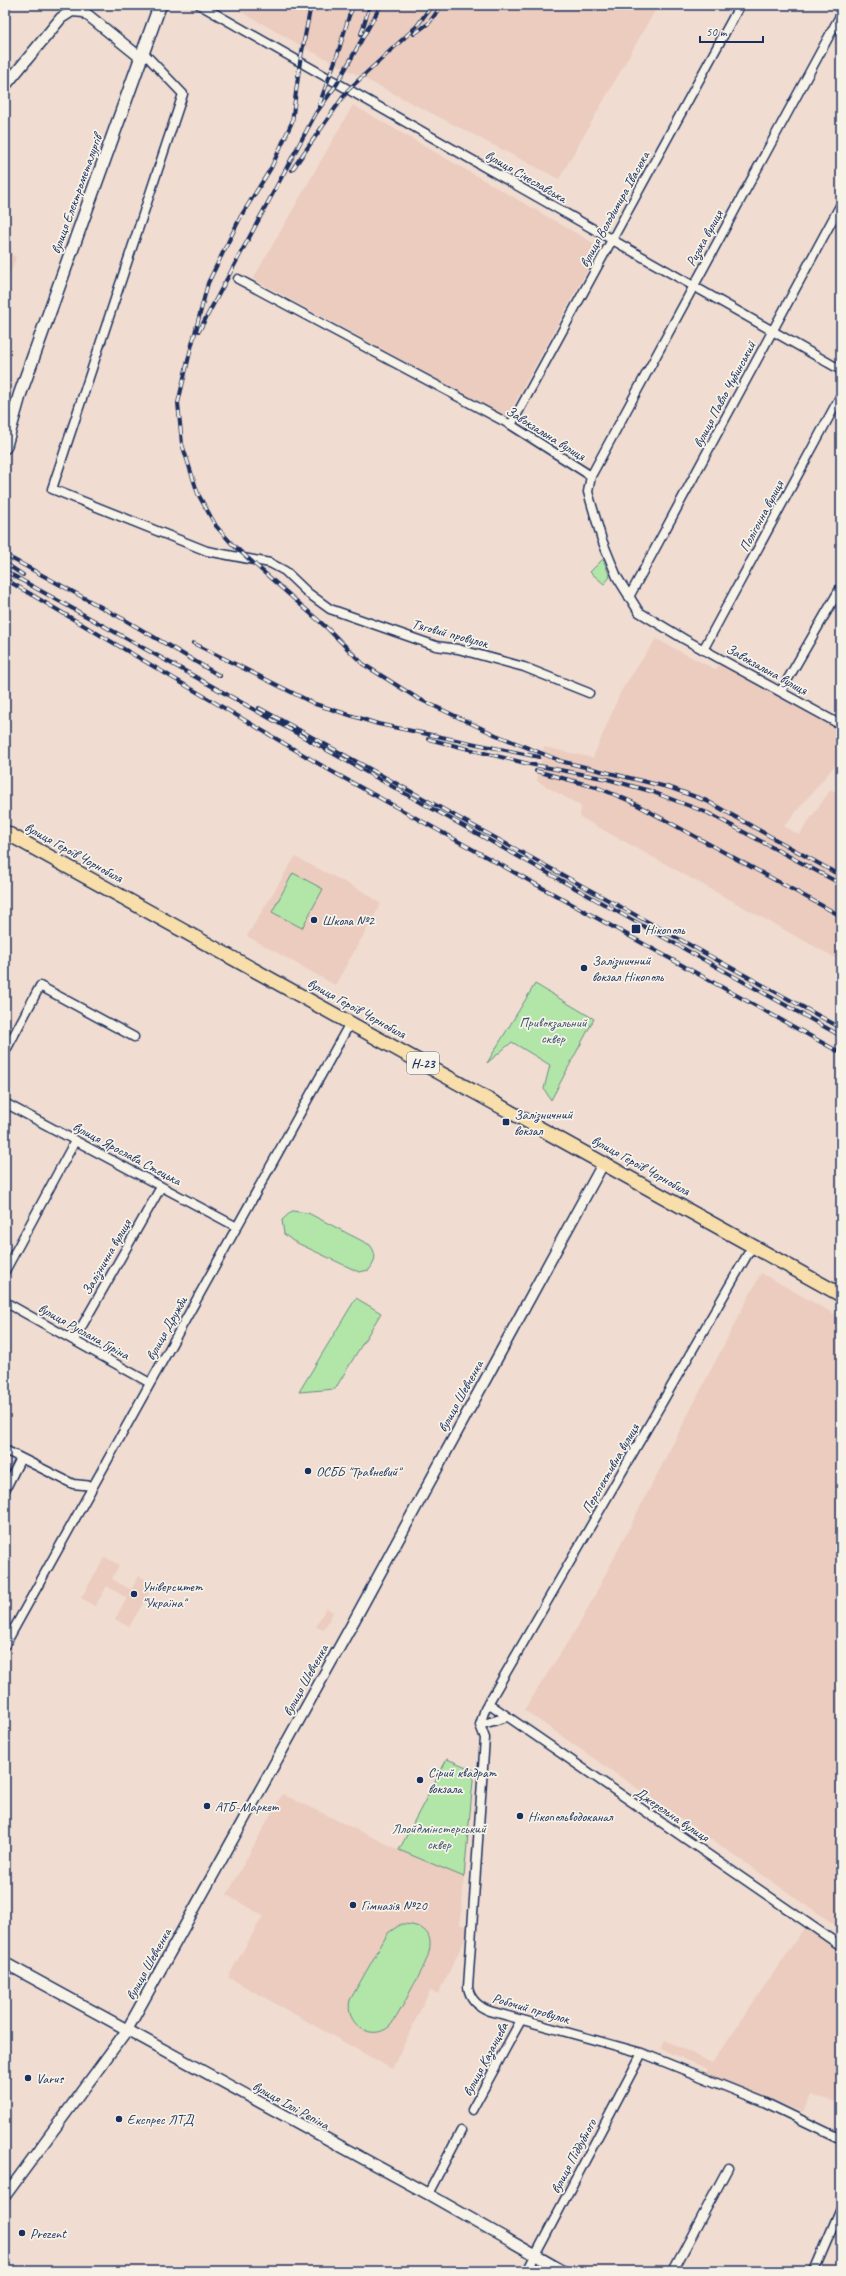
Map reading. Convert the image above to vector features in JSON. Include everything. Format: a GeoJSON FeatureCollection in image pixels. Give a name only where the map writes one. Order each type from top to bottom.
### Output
{"type":"FeatureCollection","features":[{"type":"Feature","properties":{"kind":"main road","name":"вулиця Електрометалургів"},"geometry":{"type":"LineString","coordinates":[[20,394],[160,5]]}},
{"type":"Feature","properties":{"kind":"main road"},"geometry":{"type":"LineString","coordinates":[[5,428],[20,394]]}},
{"type":"Feature","properties":{"kind":"main road"},"geometry":{"type":"LineString","coordinates":[[5,448],[20,394]]}},
{"type":"Feature","properties":{"kind":"main road","name":"вулиця Героїв Чорнобиля"},"geometry":{"type":"LineString","coordinates":[[5,832],[604,1162],[841,1295]]}},
{"type":"Feature","properties":{"kind":"street"},"geometry":{"type":"LineString","coordinates":[[75,5],[142,55]]}},
{"type":"Feature","properties":{"kind":"street","name":"вулиця Січеславська"},"geometry":{"type":"LineString","coordinates":[[200,5],[611,240],[774,330],[841,370]]}},
{"type":"Feature","properties":{"kind":"street","name":"вулиця Володимира Івасюка"},"geometry":{"type":"LineString","coordinates":[[511,425],[740,5]]}},
{"type":"Feature","properties":{"kind":"street"},"geometry":{"type":"LineString","coordinates":[[5,86],[61,18],[72,11],[84,12]]}},
{"type":"Feature","properties":{"kind":"street","name":"Ризька вулиця"},"geometry":{"type":"LineString","coordinates":[[591,476],[841,14]]}},
{"type":"Feature","properties":{"kind":"street","name":"Тяговий провулок"},"geometry":{"type":"LineString","coordinates":[[142,55],[183,94],[52,489],[207,551],[270,563],[285,571],[308,593],[330,609],[436,646],[458,648],[524,667],[589,693]]}},
{"type":"Feature","properties":{"kind":"street","name":"вулиця Павло Чубинський"},"geometry":{"type":"LineString","coordinates":[[629,597],[841,204]]}},
{"type":"Feature","properties":{"kind":"street","name":"Завокзальна вулиця"},"geometry":{"type":"LineString","coordinates":[[238,279],[511,425],[591,476],[588,492],[602,540],[617,577],[639,612],[703,650],[841,725]]}},
{"type":"Feature","properties":{"kind":"street","name":"Полігонна вулиця"},"geometry":{"type":"LineString","coordinates":[[703,650],[841,395]]}},
{"type":"Feature","properties":{"kind":"street"},"geometry":{"type":"LineString","coordinates":[[780,691],[841,586]]}},
{"type":"Feature","properties":{"kind":"street"},"geometry":{"type":"LineString","coordinates":[[5,1052],[40,986],[134,1037]]}},
{"type":"Feature","properties":{"kind":"street","name":"вулиця Дружби"},"geometry":{"type":"LineString","coordinates":[[5,1645],[350,1023]]}},
{"type":"Feature","properties":{"kind":"street","name":"вулиця Ярослава Стецька"},"geometry":{"type":"LineString","coordinates":[[5,1103],[237,1227]]}},
{"type":"Feature","properties":{"kind":"street"},"geometry":{"type":"LineString","coordinates":[[5,1272],[75,1140]]}},
{"type":"Feature","properties":{"kind":"street","name":"вулиця Шевченка"},"geometry":{"type":"LineString","coordinates":[[5,2196],[127,2030],[355,1619],[604,1162]]}},
{"type":"Feature","properties":{"kind":"street","name":"Залізнична вулиця"},"geometry":{"type":"LineString","coordinates":[[74,1340],[162,1186]]}},
{"type":"Feature","properties":{"kind":"street","name":"Перспективна вулиця"},"geometry":{"type":"LineString","coordinates":[[488,1703],[512,1666],[753,1245]]}},
{"type":"Feature","properties":{"kind":"street","name":"вулиця Руслана Гуріна"},"geometry":{"type":"LineString","coordinates":[[5,1302],[150,1383]]}},
{"type":"Feature","properties":{"kind":"street"},"geometry":{"type":"LineString","coordinates":[[5,1450],[73,1484],[93,1486]]}},
{"type":"Feature","properties":{"kind":"street"},"geometry":{"type":"LineString","coordinates":[[5,1490],[21,1458]]}},
{"type":"Feature","properties":{"kind":"street"},"geometry":{"type":"LineString","coordinates":[[480,1725],[488,1703]]}},
{"type":"Feature","properties":{"kind":"street","name":"Джерельна вулиця"},"geometry":{"type":"LineString","coordinates":[[488,1703],[841,1946]]}},
{"type":"Feature","properties":{"kind":"street"},"geometry":{"type":"LineString","coordinates":[[480,1725],[508,1716]]}},
{"type":"Feature","properties":{"kind":"street","name":"Робочий провулок"},"geometry":{"type":"LineString","coordinates":[[480,1725],[485,1738],[468,1987],[469,1993],[480,2007],[521,2020],[642,2053],[764,2102],[841,2139]]}},
{"type":"Feature","properties":{"kind":"street","name":"вулиця Іллі Рєпіна"},"geometry":{"type":"LineString","coordinates":[[5,1963],[428,2194],[564,2271]]}},
{"type":"Feature","properties":{"kind":"street","name":"вулиця Казанцева"},"geometry":{"type":"LineString","coordinates":[[472,2110],[521,2020]]}},
{"type":"Feature","properties":{"kind":"street","name":"вулиця Піддубного"},"geometry":{"type":"LineString","coordinates":[[527,2271],[642,2053]]}},
{"type":"Feature","properties":{"kind":"street"},"geometry":{"type":"LineString","coordinates":[[428,2194],[461,2131]]}},
{"type":"Feature","properties":{"kind":"street"},"geometry":{"type":"LineString","coordinates":[[673,2271],[728,2168]]}},
{"type":"Feature","properties":{"kind":"street"},"geometry":{"type":"LineString","coordinates":[[814,2271],[841,2208]]}},
{"type":"Feature","properties":{"kind":"shaded area"},"geometry":{"type":"Polygon","coordinates":[[[229,5],[658,5],[559,179],[309,50],[229,5]]]}},
{"type":"Feature","properties":{"kind":"shaded area"},"geometry":{"type":"Polygon","coordinates":[[[353,105],[600,247],[507,417],[253,279],[353,105]]]}},
{"type":"Feature","properties":{"kind":"shaded area"},"geometry":{"type":"Polygon","coordinates":[[[5,247],[16,258],[5,286],[5,247]]]}},
{"type":"Feature","properties":{"kind":"shaded area"},"geometry":{"type":"Polygon","coordinates":[[[656,639],[716,670],[720,663],[841,731],[841,758],[784,826],[799,835],[831,789],[841,798],[841,961],[580,817],[581,806],[537,781],[544,747],[593,758],[621,691],[656,639]]]}},
{"type":"Feature","properties":{"kind":"shaded area","name":"Школа №2"},"geometry":{"type":"Polygon","coordinates":[[[295,857],[366,893],[381,904],[335,985],[247,936],[295,857]]]}},
{"type":"Feature","properties":{"kind":"shaded area"},"geometry":{"type":"Polygon","coordinates":[[[761,1273],[841,1318],[841,1929],[524,1710],[582,1620],[761,1273]]]}},
{"type":"Feature","properties":{"kind":"shaded area","name":"Університет \"Україна\""},"geometry":{"type":"Polygon","coordinates":[[[105,1557],[119,1565],[112,1579],[131,1590],[139,1576],[154,1584],[129,1627],[115,1619],[127,1598],[107,1586],[95,1606],[81,1598],[105,1557]]]}},
{"type":"Feature","properties":{"kind":"shaded area"},"geometry":{"type":"Polygon","coordinates":[[[326,1608],[333,1612],[324,1630],[316,1627],[326,1608]]]}},
{"type":"Feature","properties":{"kind":"shaded area","name":"Гімназія №20"},"geometry":{"type":"Polygon","coordinates":[[[447,1759],[474,1770],[460,1924],[470,1929],[438,1994],[430,1990],[392,2069],[228,1977],[263,1916],[227,1895],[282,1794],[399,1850],[447,1759]]]}},
{"type":"Feature","properties":{"kind":"shaded area"},"geometry":{"type":"Polygon","coordinates":[[[807,1924],[841,1948],[841,2095],[837,2102],[811,2095],[803,2112],[706,2073],[708,2069],[661,2049],[665,2040],[712,2063],[807,1924]]]}},
{"type":"Feature","properties":{"kind":"green space"},"geometry":{"type":"Polygon","coordinates":[[[603,559],[610,577],[604,584],[590,572],[603,559]]]}},
{"type":"Feature","properties":{"kind":"green space"},"geometry":{"type":"Polygon","coordinates":[[[293,873],[323,889],[302,928],[272,912],[293,873]]]}},
{"type":"Feature","properties":{"kind":"green space","name":"Привокзальний сквер"},"geometry":{"type":"Polygon","coordinates":[[[535,984],[594,1019],[551,1100],[544,1089],[550,1065],[512,1042],[487,1063],[535,984]]]}},
{"type":"Feature","properties":{"kind":"green space"},"geometry":{"type":"Polygon","coordinates":[[[292,1211],[308,1213],[370,1245],[374,1251],[375,1258],[369,1270],[359,1272],[293,1241],[284,1234],[282,1220],[292,1211]]]}},
{"type":"Feature","properties":{"kind":"green space"},"geometry":{"type":"Polygon","coordinates":[[[356,1298],[381,1313],[335,1389],[299,1392],[356,1298]]]}},
{"type":"Feature","properties":{"kind":"green space","name":"Ллойдмінстерський сквер"},"geometry":{"type":"Polygon","coordinates":[[[447,1759],[474,1770],[464,1877],[399,1850],[447,1759]]]}},
{"type":"Feature","properties":{"kind":"green space"},"geometry":{"type":"Polygon","coordinates":[[[401,1924],[416,1926],[425,1931],[429,1939],[430,1948],[427,1958],[402,2008],[390,2026],[383,2031],[367,2031],[355,2023],[351,2016],[349,2008],[350,2000],[388,1933],[401,1924]]]}},
{"type":"Feature","properties":{"kind":"railway"},"geometry":{"type":"LineString","coordinates":[[311,5],[300,62],[292,122],[271,168],[241,216],[208,283],[178,403],[182,444],[198,494],[216,526],[233,545],[327,628],[363,664],[417,698],[496,735],[561,761]]}},
{"type":"Feature","properties":{"kind":"railway"},"geometry":{"type":"LineString","coordinates":[[319,105],[354,5]]}},
{"type":"Feature","properties":{"kind":"railway"},"geometry":{"type":"LineString","coordinates":[[361,34],[370,5]]}},
{"type":"Feature","properties":{"kind":"railway"},"geometry":{"type":"LineString","coordinates":[[199,331],[316,113],[337,84],[381,5]]}},
{"type":"Feature","properties":{"kind":"railway"},"geometry":{"type":"LineString","coordinates":[[292,170],[348,90],[417,26],[432,5]]}},
{"type":"Feature","properties":{"kind":"railway"},"geometry":{"type":"LineString","coordinates":[[414,34],[429,23],[442,5]]}},
{"type":"Feature","properties":{"kind":"railway"},"geometry":{"type":"LineString","coordinates":[[5,555],[125,620],[220,676]]}},
{"type":"Feature","properties":{"kind":"railway"},"geometry":{"type":"LineString","coordinates":[[5,563],[23,575]]}},
{"type":"Feature","properties":{"kind":"railway"},"geometry":{"type":"LineString","coordinates":[[5,571],[841,1036]]}},
{"type":"Feature","properties":{"kind":"railway"},"geometry":{"type":"LineString","coordinates":[[5,579],[331,771],[841,1053]]}},
{"type":"Feature","properties":{"kind":"railway"},"geometry":{"type":"LineString","coordinates":[[193,643],[315,704],[378,724],[539,757]]}},
{"type":"Feature","properties":{"kind":"railway"},"geometry":{"type":"LineString","coordinates":[[259,708],[841,1028]]}},
{"type":"Feature","properties":{"kind":"railway"},"geometry":{"type":"LineString","coordinates":[[428,739],[529,764],[607,779],[650,791],[708,813],[841,884]]}},
{"type":"Feature","properties":{"kind":"railway"},"geometry":{"type":"LineString","coordinates":[[556,760],[671,788],[707,801],[841,876]]}},
{"type":"Feature","properties":{"kind":"railway"},"geometry":{"type":"LineString","coordinates":[[536,771],[596,787],[630,801],[841,916]]}},
{"type":"Feature","properties":{"kind":"place","name":"Школа №2"},"geometry":{"type":"Point","coordinates":[314,920]}},
{"type":"Feature","properties":{"kind":"place","name":"Нікополь"},"geometry":{"type":"Point","coordinates":[636,929]}},
{"type":"Feature","properties":{"kind":"place","name":"Залізничний вокзал Нікополь"},"geometry":{"type":"Point","coordinates":[584,968]}},
{"type":"Feature","properties":{"kind":"place","name":"Залізничний вокзал"},"geometry":{"type":"Point","coordinates":[506,1122]}},
{"type":"Feature","properties":{"kind":"place","name":"ОСББ \"Травневий\""},"geometry":{"type":"Point","coordinates":[308,1471]}},
{"type":"Feature","properties":{"kind":"place","name":"Університет \"Україна\""},"geometry":{"type":"Point","coordinates":[134,1594]}},
{"type":"Feature","properties":{"kind":"place","name":"Сірий квадрат вокзала"},"geometry":{"type":"Point","coordinates":[420,1780]}},
{"type":"Feature","properties":{"kind":"place","name":"АТБ-Маркет"},"geometry":{"type":"Point","coordinates":[207,1806]}},
{"type":"Feature","properties":{"kind":"place","name":"Нікопольводоканал"},"geometry":{"type":"Point","coordinates":[520,1816]}},
{"type":"Feature","properties":{"kind":"place","name":"Гімназія №20"},"geometry":{"type":"Point","coordinates":[353,1905]}},
{"type":"Feature","properties":{"kind":"place","name":"Varus"},"geometry":{"type":"Point","coordinates":[28,2078]}},
{"type":"Feature","properties":{"kind":"place","name":"Експрес ЛТД"},"geometry":{"type":"Point","coordinates":[119,2119]}},
{"type":"Feature","properties":{"kind":"place","name":"Prezent"},"geometry":{"type":"Point","coordinates":[22,2233]}}]}
